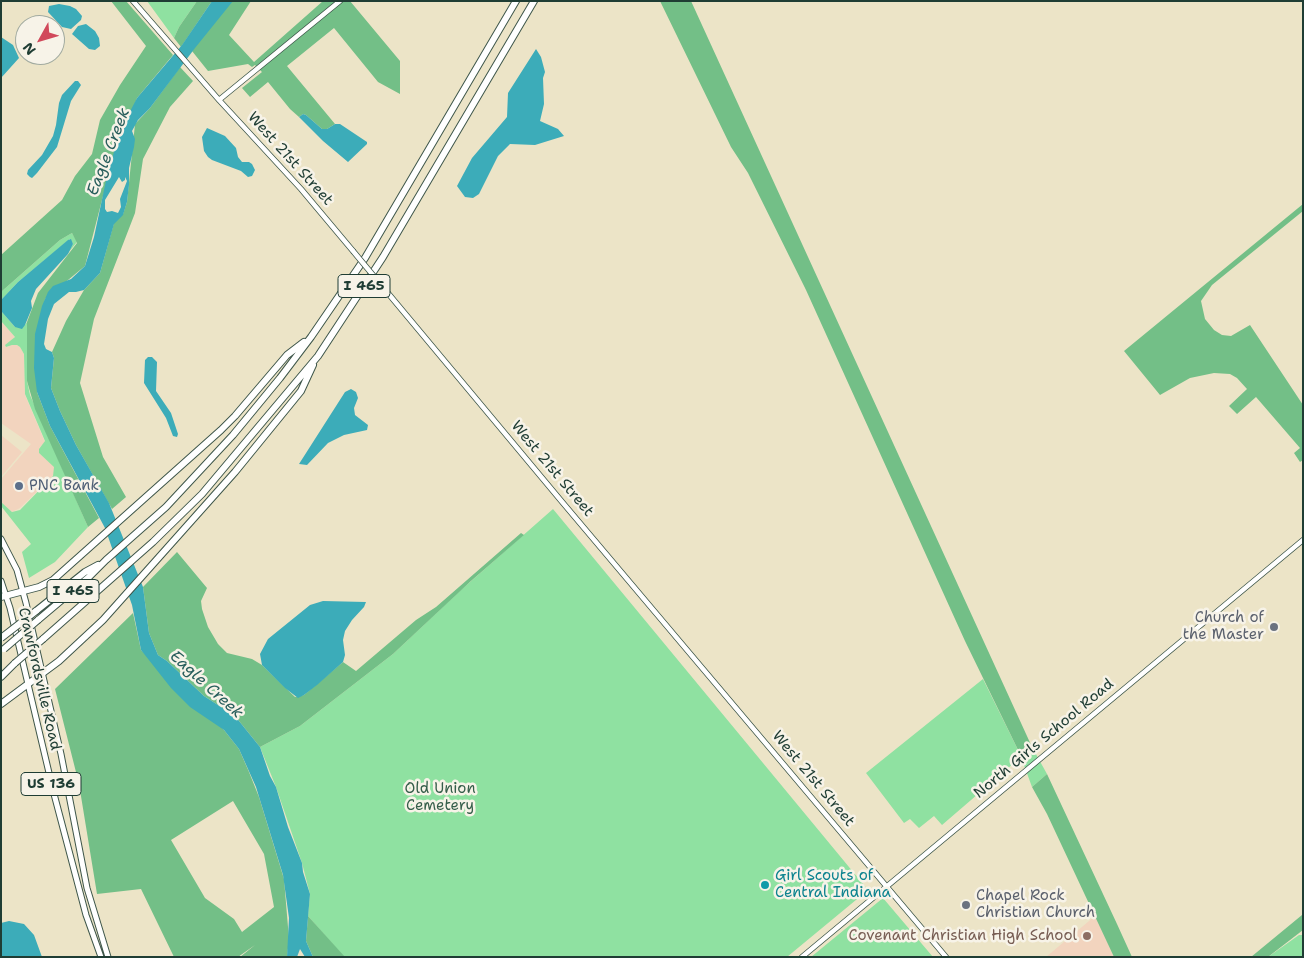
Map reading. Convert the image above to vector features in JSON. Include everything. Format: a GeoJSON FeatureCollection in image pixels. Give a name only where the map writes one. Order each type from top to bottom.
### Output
{"type":"FeatureCollection","features":[{"type":"Feature","properties":{"kind":"highway","name":"I 465"},"geometry":{"type":"LineString","coordinates":[[2,650],[89,577],[172,501],[233,435],[280,378],[311,337],[378,237],[516,1]]}},
{"type":"Feature","properties":{"kind":"highway","name":"I 465"},"geometry":{"type":"LineString","coordinates":[[1,675],[153,542],[202,494],[318,356],[383,257],[534,1]]}},
{"type":"Feature","properties":{"kind":"highway"},"geometry":{"type":"LineString","coordinates":[[4,597],[50,582],[87,551],[228,423],[287,355],[311,337]]}},
{"type":"Feature","properties":{"kind":"highway"},"geometry":{"type":"LineString","coordinates":[[1,704],[59,661],[90,634],[115,607],[235,472],[301,391],[318,356]]}},
{"type":"Feature","properties":{"kind":"highway"},"geometry":{"type":"LineString","coordinates":[[1,638],[85,572],[106,560]]}},
{"type":"Feature","properties":{"kind":"main road","name":"Crawfordsville Road"},"geometry":{"type":"LineString","coordinates":[[1,538],[12,559],[23,591],[61,754],[88,892],[108,957]]}},
{"type":"Feature","properties":{"kind":"main road","name":"Crawfordsville Road"},"geometry":{"type":"LineString","coordinates":[[1,581],[85,910],[100,957]]}},
{"type":"Feature","properties":{"kind":"street","name":"West 21st Street"},"geometry":{"type":"LineString","coordinates":[[133,1],[353,251],[946,957]]}},
{"type":"Feature","properties":{"kind":"street"},"geometry":{"type":"LineString","coordinates":[[219,100],[340,1]]}},
{"type":"Feature","properties":{"kind":"street","name":"North Girls School Road"},"geometry":{"type":"LineString","coordinates":[[802,957],[1303,540]]}},
{"type":"Feature","properties":{"kind":"shaded area"},"geometry":{"type":"Polygon","coordinates":[[[1,321],[15,337],[5,346],[17,345],[24,354],[25,395],[45,442],[39,448],[39,453],[55,467],[53,476],[20,508],[12,512],[1,502],[1,479],[31,444],[1,423],[1,321]]]}},
{"type":"Feature","properties":{"kind":"shaded area"},"geometry":{"type":"Polygon","coordinates":[[[1,435],[22,452],[1,477],[1,435]]]}},
{"type":"Feature","properties":{"kind":"shaded area","name":"Covenant Christian High School"},"geometry":{"type":"Polygon","coordinates":[[[1095,916],[1114,957],[1046,957],[1095,916]]]}},
{"type":"Feature","properties":{"kind":"green space"},"geometry":{"type":"Polygon","coordinates":[[[111,1],[126,1],[173,55],[137,98],[103,196],[85,266],[45,299],[37,392],[50,426],[99,518],[88,527],[35,409],[27,381],[27,322],[38,293],[77,243],[72,233],[60,240],[1,292],[1,255],[62,200],[75,176],[92,154],[100,120],[146,46],[111,1]]]}},
{"type":"Feature","properties":{"kind":"green space"},"geometry":{"type":"Polygon","coordinates":[[[147,1],[197,1],[179,27],[174,38],[147,1]]]}},
{"type":"Feature","properties":{"kind":"green space"},"geometry":{"type":"Polygon","coordinates":[[[197,1],[212,1],[181,47],[174,38],[179,27],[197,1]]]}},
{"type":"Feature","properties":{"kind":"green space"},"geometry":{"type":"Polygon","coordinates":[[[226,1],[251,1],[229,35],[254,62],[323,1],[350,1],[400,61],[400,94],[378,82],[334,28],[287,66],[335,124],[327,129],[322,129],[306,115],[303,114],[299,117],[268,82],[250,97],[242,88],[262,72],[255,65],[252,67],[248,64],[208,71],[192,51],[226,1]]]}},
{"type":"Feature","properties":{"kind":"green space"},"geometry":{"type":"Polygon","coordinates":[[[660,1],[691,1],[1032,747],[1021,756],[965,641],[806,290],[748,173],[731,147],[660,1]]]}},
{"type":"Feature","properties":{"kind":"green space"},"geometry":{"type":"Polygon","coordinates":[[[180,67],[193,81],[170,107],[143,159],[135,213],[94,319],[80,383],[103,457],[126,497],[112,509],[76,445],[51,388],[54,358],[52,352],[66,321],[84,290],[100,273],[114,223],[123,214],[127,202],[135,124],[150,108],[180,67]]]}},
{"type":"Feature","properties":{"kind":"green space"},"geometry":{"type":"Polygon","coordinates":[[[1303,204],[1303,211],[1212,285],[1201,301],[1205,319],[1214,330],[1222,335],[1231,336],[1250,325],[1303,405],[1303,460],[1300,462],[1294,453],[1300,448],[1256,397],[1237,414],[1229,406],[1247,389],[1237,378],[1230,374],[1214,373],[1190,378],[1160,395],[1124,351],[1303,204]]]}},
{"type":"Feature","properties":{"kind":"green space"},"geometry":{"type":"Polygon","coordinates":[[[72,233],[77,242],[68,253],[73,244],[70,239],[18,282],[1,300],[1,292],[60,240],[72,233]]]}},
{"type":"Feature","properties":{"kind":"green space"},"geometry":{"type":"Polygon","coordinates":[[[1,311],[15,327],[25,325],[27,322],[27,381],[30,395],[88,527],[55,562],[29,578],[22,552],[31,544],[1,506],[1,502],[12,512],[20,510],[53,476],[54,467],[39,453],[39,449],[45,441],[25,394],[24,354],[17,345],[6,347],[5,345],[15,337],[1,321],[1,311]]]}},
{"type":"Feature","properties":{"kind":"green space","name":"Old Union Cemetery"},"geometry":{"type":"Polygon","coordinates":[[[553,509],[868,890],[787,957],[344,957],[308,916],[310,894],[302,863],[260,747],[300,726],[393,654],[461,590],[553,509]]]}},
{"type":"Feature","properties":{"kind":"green space"},"geometry":{"type":"Polygon","coordinates":[[[521,533],[524,535],[471,581],[393,654],[300,726],[260,747],[235,716],[204,696],[167,661],[158,655],[149,633],[143,587],[177,552],[207,588],[201,601],[202,609],[208,627],[218,644],[227,653],[252,659],[262,665],[295,697],[304,695],[343,662],[356,671],[416,620],[436,607],[521,533]]]}},
{"type":"Feature","properties":{"kind":"green space"},"geometry":{"type":"Polygon","coordinates":[[[133,613],[141,650],[224,730],[239,749],[259,797],[284,879],[289,939],[287,957],[240,957],[255,945],[238,957],[174,957],[141,889],[97,894],[79,784],[55,689],[133,613]],[[233,801],[171,840],[205,898],[234,919],[242,932],[274,907],[264,854],[233,801]]]}},
{"type":"Feature","properties":{"kind":"green space"},"geometry":{"type":"Polygon","coordinates":[[[983,679],[1021,756],[1032,747],[1047,774],[1032,787],[1021,757],[942,825],[934,816],[919,828],[910,819],[904,823],[866,773],[983,679]]]}},
{"type":"Feature","properties":{"kind":"green space"},"geometry":{"type":"Polygon","coordinates":[[[1047,774],[1132,957],[1114,957],[1047,814],[1032,787],[1047,774]]]}},
{"type":"Feature","properties":{"kind":"green space"},"geometry":{"type":"Polygon","coordinates":[[[883,898],[933,957],[811,957],[883,898]]]}},
{"type":"Feature","properties":{"kind":"green space"},"geometry":{"type":"Polygon","coordinates":[[[1302,915],[1303,930],[1268,957],[1251,957],[1302,915]]]}},
{"type":"Feature","properties":{"kind":"green space"},"geometry":{"type":"Polygon","coordinates":[[[308,916],[345,957],[313,957],[306,941],[308,916]]]}},
{"type":"Feature","properties":{"kind":"green space"},"geometry":{"type":"Polygon","coordinates":[[[1299,935],[1303,935],[1303,957],[1268,957],[1299,935]]]}},
{"type":"Feature","properties":{"kind":"water","name":"Eagle Creek"},"geometry":{"type":"Polygon","coordinates":[[[212,1],[233,1],[150,108],[138,120],[132,131],[135,139],[129,168],[127,202],[123,215],[114,224],[100,273],[84,290],[69,292],[54,304],[48,319],[44,344],[46,349],[52,352],[54,358],[51,388],[60,411],[76,445],[109,503],[143,587],[149,633],[158,655],[167,661],[204,696],[235,716],[260,747],[302,863],[310,894],[306,941],[313,957],[305,957],[300,949],[297,957],[287,957],[289,918],[283,875],[256,787],[239,749],[224,730],[190,707],[171,688],[141,650],[132,605],[105,528],[50,426],[37,392],[34,368],[35,334],[42,306],[53,286],[71,279],[85,266],[120,131],[137,98],[182,45],[212,1]],[[119,177],[105,200],[107,212],[118,213],[121,207],[120,199],[127,181],[125,177],[125,180],[122,182],[119,177]]]}},
{"type":"Feature","properties":{"kind":"water"},"geometry":{"type":"Polygon","coordinates":[[[59,4],[70,6],[76,9],[82,16],[81,20],[71,29],[65,28],[65,15],[51,15],[48,12],[49,6],[59,4]]]}},
{"type":"Feature","properties":{"kind":"water"},"geometry":{"type":"Polygon","coordinates":[[[86,24],[95,31],[99,38],[100,46],[95,50],[89,49],[72,34],[78,26],[86,24]]]}},
{"type":"Feature","properties":{"kind":"water"},"geometry":{"type":"Polygon","coordinates":[[[1,37],[13,45],[15,62],[1,78],[1,37]]]}},
{"type":"Feature","properties":{"kind":"water"},"geometry":{"type":"Polygon","coordinates":[[[536,49],[541,57],[545,72],[543,78],[544,104],[540,121],[558,129],[564,136],[535,145],[510,144],[498,156],[479,194],[473,198],[465,197],[457,186],[472,158],[507,117],[508,93],[536,49]]]}},
{"type":"Feature","properties":{"kind":"water"},"geometry":{"type":"Polygon","coordinates":[[[75,81],[78,81],[81,85],[71,101],[57,147],[32,178],[27,174],[28,170],[42,155],[53,136],[62,95],[75,81]]]}},
{"type":"Feature","properties":{"kind":"water"},"geometry":{"type":"Polygon","coordinates":[[[303,114],[322,129],[340,124],[367,142],[367,144],[348,162],[299,117],[303,114]]]}},
{"type":"Feature","properties":{"kind":"water"},"geometry":{"type":"Polygon","coordinates":[[[207,128],[225,136],[236,148],[238,157],[242,162],[252,164],[255,170],[252,176],[248,177],[241,171],[208,157],[204,151],[202,137],[207,128]]]}},
{"type":"Feature","properties":{"kind":"water"},"geometry":{"type":"Polygon","coordinates":[[[71,239],[73,244],[68,254],[36,289],[31,301],[32,308],[25,325],[22,329],[15,327],[1,311],[1,300],[18,282],[71,239]]]}},
{"type":"Feature","properties":{"kind":"water"},"geometry":{"type":"Polygon","coordinates":[[[148,357],[152,357],[157,362],[156,391],[171,413],[178,434],[177,437],[173,436],[166,418],[144,383],[145,360],[148,357]]]}},
{"type":"Feature","properties":{"kind":"water"},"geometry":{"type":"Polygon","coordinates":[[[351,389],[356,392],[358,398],[354,408],[355,415],[368,425],[367,430],[344,435],[328,443],[307,465],[299,464],[345,392],[351,389]]]}},
{"type":"Feature","properties":{"kind":"water"},"geometry":{"type":"Polygon","coordinates":[[[323,601],[366,602],[345,631],[343,640],[345,655],[343,662],[317,685],[298,698],[262,665],[260,654],[268,639],[310,605],[323,601]]]}},
{"type":"Feature","properties":{"kind":"water"},"geometry":{"type":"Polygon","coordinates":[[[9,921],[24,924],[34,935],[42,957],[1,957],[1,923],[9,921]]]}},
{"type":"Feature","properties":{"kind":"place","name":"PNC Bank"},"geometry":{"type":"Point","coordinates":[19,486]}},
{"type":"Feature","properties":{"kind":"place","name":"Church of the Master"},"geometry":{"type":"Point","coordinates":[1274,627]}},
{"type":"Feature","properties":{"kind":"place","name":"Girl Scouts of Central Indiana"},"geometry":{"type":"Point","coordinates":[765,885]}},
{"type":"Feature","properties":{"kind":"place","name":"Chapel Rock Christian Church"},"geometry":{"type":"Point","coordinates":[966,905]}},
{"type":"Feature","properties":{"kind":"place","name":"Covenant Christian High School"},"geometry":{"type":"Point","coordinates":[1087,936]}}]}
